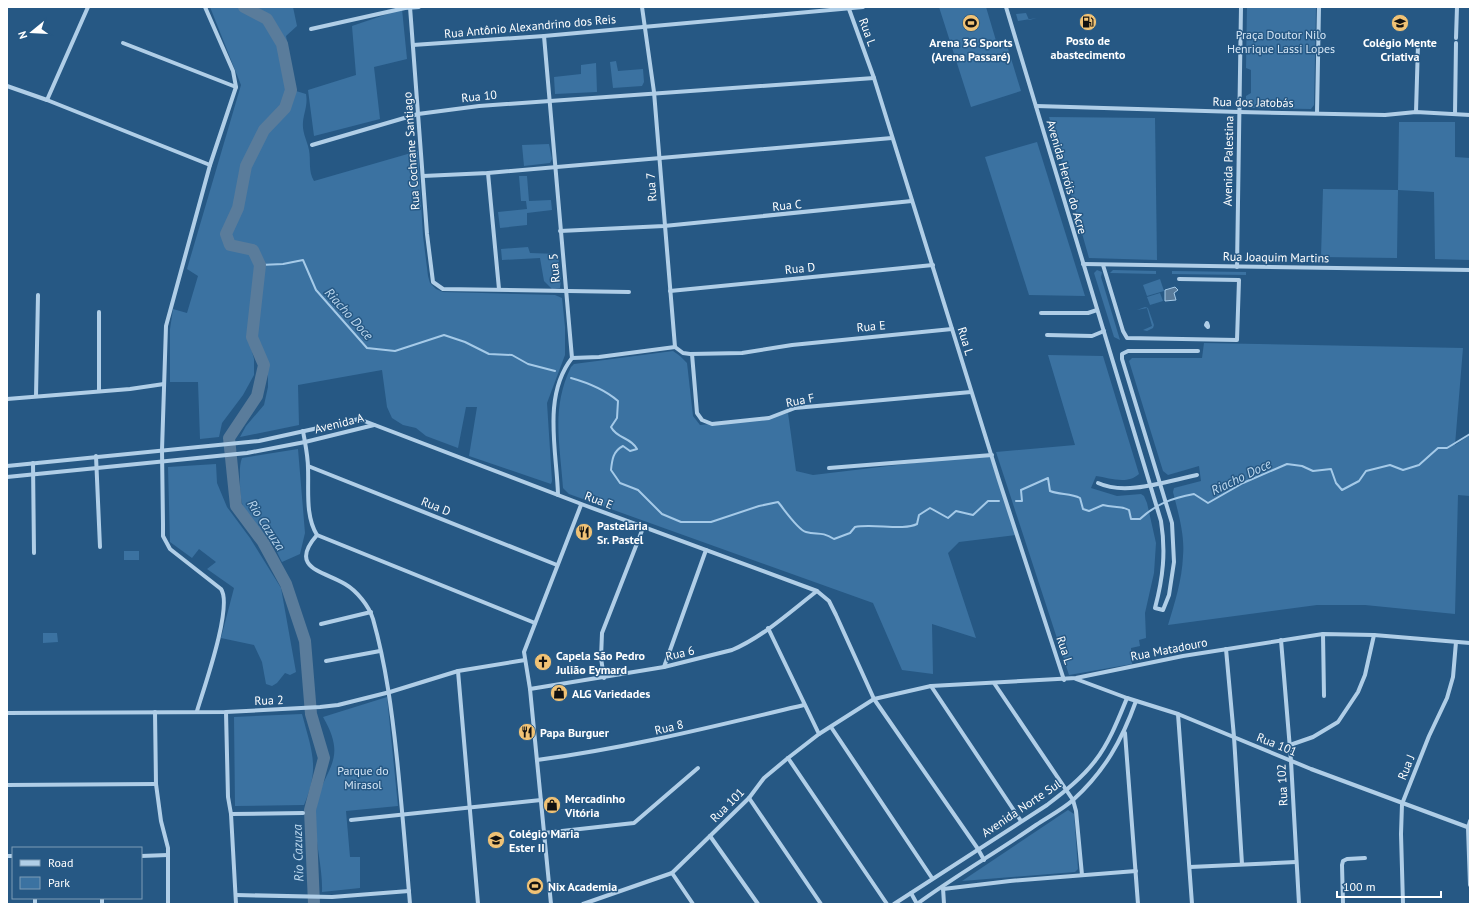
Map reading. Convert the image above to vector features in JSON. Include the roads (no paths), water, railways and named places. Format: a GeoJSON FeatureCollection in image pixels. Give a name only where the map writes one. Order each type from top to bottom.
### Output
{"type":"FeatureCollection","features":[{"type":"Feature","properties":{"kind":"street"},"geometry":{"type":"LineString","coordinates":[[47,100],[88,7]]}},
{"type":"Feature","properties":{"kind":"street"},"geometry":{"type":"LineString","coordinates":[[197,711],[222,621],[225,596],[221,589],[170,549],[166,544],[163,524],[162,450],[166,326],[210,165],[236,87],[235,77],[205,7]]}},
{"type":"Feature","properties":{"kind":"street"},"geometry":{"type":"LineString","coordinates":[[311,29],[410,7],[419,7]]}},
{"type":"Feature","properties":{"kind":"street","name":"Rua Cochrane Santiago"},"geometry":{"type":"LineString","coordinates":[[410,7],[433,282],[443,289],[499,289]]}},
{"type":"Feature","properties":{"kind":"street","name":"Rua 7"},"geometry":{"type":"LineString","coordinates":[[642,7],[646,26],[654,92],[675,347]]}},
{"type":"Feature","properties":{"kind":"street","name":"Rua Antônio Alexandrino dos Reis"},"geometry":{"type":"LineString","coordinates":[[413,45],[544,36],[863,7]]}},
{"type":"Feature","properties":{"kind":"street","name":"Avenida Heróis do Acre"},"geometry":{"type":"LineString","coordinates":[[1006,7],[1082,264],[1104,331],[1159,513],[1164,543],[1164,564],[1155,608],[1163,610],[1169,595],[1174,562],[1173,530],[1169,510],[1160,483]]}},
{"type":"Feature","properties":{"kind":"street","name":"Avenida Palestina"},"geometry":{"type":"LineString","coordinates":[[1237,267],[1241,7]]}},
{"type":"Feature","properties":{"kind":"street"},"geometry":{"type":"LineString","coordinates":[[1317,113],[1319,7]]}},
{"type":"Feature","properties":{"kind":"street"},"geometry":{"type":"LineString","coordinates":[[1456,38],[1457,7]]}},
{"type":"Feature","properties":{"kind":"street","name":"Rua L"},"geometry":{"type":"LineString","coordinates":[[849,8],[874,78],[971,392],[1064,680]]}},
{"type":"Feature","properties":{"kind":"street","name":"Rua 5"},"geometry":{"type":"LineString","coordinates":[[544,36],[572,358]]}},
{"type":"Feature","properties":{"kind":"street"},"geometry":{"type":"LineString","coordinates":[[124,43],[236,87]]}},
{"type":"Feature","properties":{"kind":"street"},"geometry":{"type":"LineString","coordinates":[[1455,114],[1456,43]]}},
{"type":"Feature","properties":{"kind":"street"},"geometry":{"type":"LineString","coordinates":[[1416,112],[1418,44]]}},
{"type":"Feature","properties":{"kind":"street","name":"Rua 10"},"geometry":{"type":"LineString","coordinates":[[312,144],[418,114],[479,106],[654,92],[874,78]]}},
{"type":"Feature","properties":{"kind":"street"},"geometry":{"type":"LineString","coordinates":[[7,86],[47,100],[210,165]]}},
{"type":"Feature","properties":{"kind":"street","name":"Rua dos Jatobás"},"geometry":{"type":"LineString","coordinates":[[1036,106],[1386,115],[1416,112],[1470,115]]}},
{"type":"Feature","properties":{"kind":"street"},"geometry":{"type":"LineString","coordinates":[[423,176],[488,173],[892,138]]}},
{"type":"Feature","properties":{"kind":"street"},"geometry":{"type":"LineString","coordinates":[[488,173],[499,289],[629,292]]}},
{"type":"Feature","properties":{"kind":"street","name":"Rua C"},"geometry":{"type":"LineString","coordinates":[[664,226],[912,201]]}},
{"type":"Feature","properties":{"kind":"street"},"geometry":{"type":"LineString","coordinates":[[560,230],[664,226]]}},
{"type":"Feature","properties":{"kind":"street","name":"Rua Joaquim Martins"},"geometry":{"type":"LineString","coordinates":[[1082,264],[1470,270]]}},
{"type":"Feature","properties":{"kind":"street","name":"Rua D"},"geometry":{"type":"LineString","coordinates":[[670,291],[933,265]]}},
{"type":"Feature","properties":{"kind":"street"},"geometry":{"type":"LineString","coordinates":[[1103,265],[1123,331],[1128,338],[1237,340],[1239,280],[1179,279]]}},
{"type":"Feature","properties":{"kind":"street"},"geometry":{"type":"LineString","coordinates":[[36,396],[38,295]]}},
{"type":"Feature","properties":{"kind":"street"},"geometry":{"type":"LineString","coordinates":[[1041,313],[1088,313],[1097,310]]}},
{"type":"Feature","properties":{"kind":"street"},"geometry":{"type":"LineString","coordinates":[[99,312],[100,391]]}},
{"type":"Feature","properties":{"kind":"street","name":"Rua E"},"geometry":{"type":"LineString","coordinates":[[675,347],[683,353],[692,354],[742,353],[813,342],[952,329]]}},
{"type":"Feature","properties":{"kind":"street"},"geometry":{"type":"LineString","coordinates":[[1046,334],[1092,336],[1104,331]]}},
{"type":"Feature","properties":{"kind":"street"},"geometry":{"type":"LineString","coordinates":[[558,495],[554,407],[565,366],[572,358],[599,357],[675,347]]}},
{"type":"Feature","properties":{"kind":"street"},"geometry":{"type":"LineString","coordinates":[[1160,483],[1123,365],[1122,354],[1128,350],[1198,351]]}},
{"type":"Feature","properties":{"kind":"street","name":"Rua F"},"geometry":{"type":"LineString","coordinates":[[692,354],[697,413],[702,420],[712,424],[769,418],[795,408],[971,392]]}},
{"type":"Feature","properties":{"kind":"street"},"geometry":{"type":"LineString","coordinates":[[7,399],[164,384]]}},
{"type":"Feature","properties":{"kind":"street","name":"Avenida A"},"geometry":{"type":"LineString","coordinates":[[7,466],[96,456],[245,443],[354,419],[376,424]]}},
{"type":"Feature","properties":{"kind":"street","name":"Rua E"},"geometry":{"type":"LineString","coordinates":[[376,424],[643,528],[817,590]]}},
{"type":"Feature","properties":{"kind":"street","name":"Avenida A"},"geometry":{"type":"LineString","coordinates":[[7,477],[247,453],[305,442],[376,424]]}},
{"type":"Feature","properties":{"kind":"street"},"geometry":{"type":"LineString","coordinates":[[303,431],[308,466],[312,528],[316,535],[535,623]]}},
{"type":"Feature","properties":{"kind":"street"},"geometry":{"type":"LineString","coordinates":[[829,468],[992,455]]}},
{"type":"Feature","properties":{"kind":"street"},"geometry":{"type":"LineString","coordinates":[[96,456],[100,547]]}},
{"type":"Feature","properties":{"kind":"street"},"geometry":{"type":"LineString","coordinates":[[33,463],[34,553]]}},
{"type":"Feature","properties":{"kind":"street","name":"Rua D"},"geometry":{"type":"LineString","coordinates":[[308,466],[557,565]]}},
{"type":"Feature","properties":{"kind":"street"},"geometry":{"type":"LineString","coordinates":[[1098,483],[1120,489],[1150,485],[1197,475]]}},
{"type":"Feature","properties":{"kind":"street"},"geometry":{"type":"LineString","coordinates":[[551,904],[530,689],[524,652],[582,504]]}},
{"type":"Feature","properties":{"kind":"street"},"geometry":{"type":"LineString","coordinates":[[604,678],[601,658],[602,633],[643,528]]}},
{"type":"Feature","properties":{"kind":"street"},"geometry":{"type":"LineString","coordinates":[[316,535],[309,543],[306,558],[307,563],[320,573],[345,584],[354,591],[371,612],[390,692],[403,816],[410,904]]}},
{"type":"Feature","properties":{"kind":"street"},"geometry":{"type":"LineString","coordinates":[[664,667],[706,550]]}},
{"type":"Feature","properties":{"kind":"street"},"geometry":{"type":"LineString","coordinates":[[817,590],[829,601],[833,608],[874,699],[978,849],[984,860]]}},
{"type":"Feature","properties":{"kind":"street","name":"Rua 6"},"geometry":{"type":"LineString","coordinates":[[530,689],[664,667],[732,650],[768,628],[817,590]]}},
{"type":"Feature","properties":{"kind":"street"},"geometry":{"type":"LineString","coordinates":[[321,624],[371,612]]}},
{"type":"Feature","properties":{"kind":"street"},"geometry":{"type":"LineString","coordinates":[[768,628],[819,734]]}},
{"type":"Feature","properties":{"kind":"street"},"geometry":{"type":"LineString","coordinates":[[1323,634],[1324,696]]}},
{"type":"Feature","properties":{"kind":"street","name":"Rua Matadouro"},"geometry":{"type":"LineString","coordinates":[[874,699],[931,686],[962,683],[994,684],[1064,680],[1226,649],[1323,634],[1374,635],[1470,644]]}},
{"type":"Feature","properties":{"kind":"street"},"geometry":{"type":"LineString","coordinates":[[1290,745],[1313,737],[1338,722],[1358,692],[1365,675],[1374,635]]}},
{"type":"Feature","properties":{"kind":"street","name":"Rua 102"},"geometry":{"type":"LineString","coordinates":[[1281,640],[1290,745],[1299,904]]}},
{"type":"Feature","properties":{"kind":"street","name":"Rua J"},"geometry":{"type":"LineString","coordinates":[[1403,904],[1401,834],[1402,804],[1429,736],[1447,698],[1453,676],[1456,642]]}},
{"type":"Feature","properties":{"kind":"street"},"geometry":{"type":"LineString","coordinates":[[1226,649],[1234,737],[1242,864]]}},
{"type":"Feature","properties":{"kind":"street"},"geometry":{"type":"LineString","coordinates":[[326,661],[380,651]]}},
{"type":"Feature","properties":{"kind":"street","name":"Rua 2"},"geometry":{"type":"LineString","coordinates":[[7,713],[226,712],[320,707],[338,705],[390,692],[458,671],[525,660]]}},
{"type":"Feature","properties":{"kind":"street"},"geometry":{"type":"LineString","coordinates":[[458,671],[478,904]]}},
{"type":"Feature","properties":{"kind":"street","name":"Rua 101"},"geometry":{"type":"LineString","coordinates":[[1076,678],[1127,698],[1178,714],[1291,761],[1469,828]]}},
{"type":"Feature","properties":{"kind":"street"},"geometry":{"type":"LineString","coordinates":[[994,684],[1073,800],[1076,811],[1082,875]]}},
{"type":"Feature","properties":{"kind":"street"},"geometry":{"type":"LineString","coordinates":[[931,686],[1021,822]]}},
{"type":"Feature","properties":{"kind":"street","name":"Avenida Norte Sul"},"geometry":{"type":"LineString","coordinates":[[894,904],[932,878],[1021,822],[1066,791],[1100,754],[1114,729],[1127,698]]}},
{"type":"Feature","properties":{"kind":"street","name":"Rua 101"},"geometry":{"type":"LineString","coordinates":[[583,904],[672,873],[749,798],[764,778],[819,734],[874,699]]}},
{"type":"Feature","properties":{"kind":"street","name":"Avenida Norte Sul"},"geometry":{"type":"LineString","coordinates":[[917,904],[1073,800],[1100,770],[1125,732],[1136,701]]}},
{"type":"Feature","properties":{"kind":"street","name":"Rua 8"},"geometry":{"type":"LineString","coordinates":[[537,760],[590,753],[670,738],[804,705]]}},
{"type":"Feature","properties":{"kind":"street"},"geometry":{"type":"LineString","coordinates":[[155,712],[156,784],[168,856],[168,904]]}},
{"type":"Feature","properties":{"kind":"street"},"geometry":{"type":"LineString","coordinates":[[226,712],[228,797],[231,814],[236,904]]}},
{"type":"Feature","properties":{"kind":"street"},"geometry":{"type":"LineString","coordinates":[[1178,714],[1192,904]]}},
{"type":"Feature","properties":{"kind":"street"},"geometry":{"type":"LineString","coordinates":[[831,726],[932,878]]}},
{"type":"Feature","properties":{"kind":"street"},"geometry":{"type":"LineString","coordinates":[[1125,732],[1138,904]]}},
{"type":"Feature","properties":{"kind":"street"},"geometry":{"type":"LineString","coordinates":[[788,758],[887,904]]}},
{"type":"Feature","properties":{"kind":"street"},"geometry":{"type":"LineString","coordinates":[[544,833],[634,823],[640,820],[698,768]]}},
{"type":"Feature","properties":{"kind":"street"},"geometry":{"type":"LineString","coordinates":[[7,785],[156,784]]}},
{"type":"Feature","properties":{"kind":"street"},"geometry":{"type":"LineString","coordinates":[[749,798],[821,904]]}},
{"type":"Feature","properties":{"kind":"street"},"geometry":{"type":"LineString","coordinates":[[351,820],[403,816],[470,807],[541,800]]}},
{"type":"Feature","properties":{"kind":"street"},"geometry":{"type":"LineString","coordinates":[[231,814],[303,813]]}},
{"type":"Feature","properties":{"kind":"street"},"geometry":{"type":"LineString","coordinates":[[1470,821],[1470,885]]}},
{"type":"Feature","properties":{"kind":"street"},"geometry":{"type":"LineString","coordinates":[[710,836],[758,904]]}},
{"type":"Feature","properties":{"kind":"street"},"geometry":{"type":"LineString","coordinates":[[142,856],[168,856]]}},
{"type":"Feature","properties":{"kind":"street"},"geometry":{"type":"LineString","coordinates":[[1343,904],[1342,865],[1347,859],[1365,858]]}},
{"type":"Feature","properties":{"kind":"street"},"geometry":{"type":"LineString","coordinates":[[1190,867],[1296,862]]}},
{"type":"Feature","properties":{"kind":"street"},"geometry":{"type":"LineString","coordinates":[[944,904],[943,887],[1136,871]]}},
{"type":"Feature","properties":{"kind":"street"},"geometry":{"type":"LineString","coordinates":[[672,873],[693,904]]}},
{"type":"Feature","properties":{"kind":"street"},"geometry":{"type":"LineString","coordinates":[[236,895],[306,895],[324,897],[409,891]]}},
{"type":"Feature","properties":{"kind":"street"},"geometry":{"type":"LineString","coordinates":[[911,893],[917,904]]}},
{"type":"Feature","properties":{"kind":"waterway","name":"Rio Cazuza"},"geometry":{"type":"LineString","coordinates":[[244,7],[267,19],[282,44],[291,90],[285,108],[264,130],[246,166],[238,208],[226,234],[230,245],[253,250],[260,265],[252,337],[264,365],[257,396],[229,438],[236,506],[263,542],[286,584],[305,641],[311,714],[324,758],[310,810],[314,904]]}},
{"type":"Feature","properties":{"kind":"waterway","name":"Riacho Doce"},"geometry":{"type":"LineString","coordinates":[[260,265],[283,264],[303,260],[316,290],[367,348],[395,351],[444,335],[465,342],[489,354],[512,355],[528,364],[555,371]]}},
{"type":"Feature","properties":{"kind":"waterway","name":"Riacho Doce"},"geometry":{"type":"LineString","coordinates":[[571,378],[596,387],[618,401],[617,418],[611,427],[617,434],[631,442],[637,449],[630,451],[623,446],[615,453],[611,470],[620,483],[638,490],[662,514],[681,522],[711,522],[759,506],[778,502],[795,523],[806,532],[823,534],[834,539],[850,533],[855,527],[911,526],[917,524],[919,515],[930,508],[948,518],[956,511],[973,515],[988,501],[999,501]]}},
{"type":"Feature","properties":{"kind":"waterway","name":"Riacho Doce"},"geometry":{"type":"LineString","coordinates":[[1016,501],[1022,501],[1021,490],[1048,478],[1050,491],[1073,495],[1080,498],[1083,509],[1089,511],[1103,505],[1123,508],[1129,510],[1131,519],[1140,519],[1158,506],[1171,500],[1194,494],[1208,503],[1243,483],[1287,464],[1302,466],[1313,471],[1331,469],[1336,483],[1342,490],[1359,481],[1366,471],[1390,465],[1403,470],[1419,465],[1438,448],[1447,448],[1470,434]]}},
{"type":"Feature","properties":{"kind":"waterway"},"geometry":{"type":"LineString","coordinates":[[609,904],[618,904]]}},
{"type":"Feature","properties":{"kind":"place","name":"Posto de abastecimento"},"geometry":{"type":"Point","coordinates":[1088,22]}},
{"type":"Feature","properties":{"kind":"place","name":"Arena 3G Sports (Arena Passaré)"},"geometry":{"type":"Point","coordinates":[971,23]}},
{"type":"Feature","properties":{"kind":"place","name":"Colégio Mente Criativa"},"geometry":{"type":"Point","coordinates":[1400,23]}},
{"type":"Feature","properties":{"kind":"place","name":"Pastelaria Sr. Pastel"},"geometry":{"type":"Point","coordinates":[584,532]}},
{"type":"Feature","properties":{"kind":"place","name":"Capela São Pedro Julião Eymard"},"geometry":{"type":"Point","coordinates":[543,662]}},
{"type":"Feature","properties":{"kind":"place","name":"ALG Variedades"},"geometry":{"type":"Point","coordinates":[559,693]}},
{"type":"Feature","properties":{"kind":"place","name":"Papa Burguer"},"geometry":{"type":"Point","coordinates":[527,732]}},
{"type":"Feature","properties":{"kind":"place","name":"Mercadinho Vitória"},"geometry":{"type":"Point","coordinates":[552,805]}},
{"type":"Feature","properties":{"kind":"place","name":"Colégio Maria Ester II"},"geometry":{"type":"Point","coordinates":[496,840]}},
{"type":"Feature","properties":{"kind":"place","name":"Nix Academia"},"geometry":{"type":"Point","coordinates":[535,886]}},
{"type":"Feature","properties":{"kind":"park label","name":"Praça Doutor Nilo Henrique Lassi Lopes"},"geometry":{"type":"Point","coordinates":[1281,41]}},
{"type":"Feature","properties":{"kind":"park label","name":"Parque do Mirasol"},"geometry":{"type":"Point","coordinates":[363,777]}}]}
